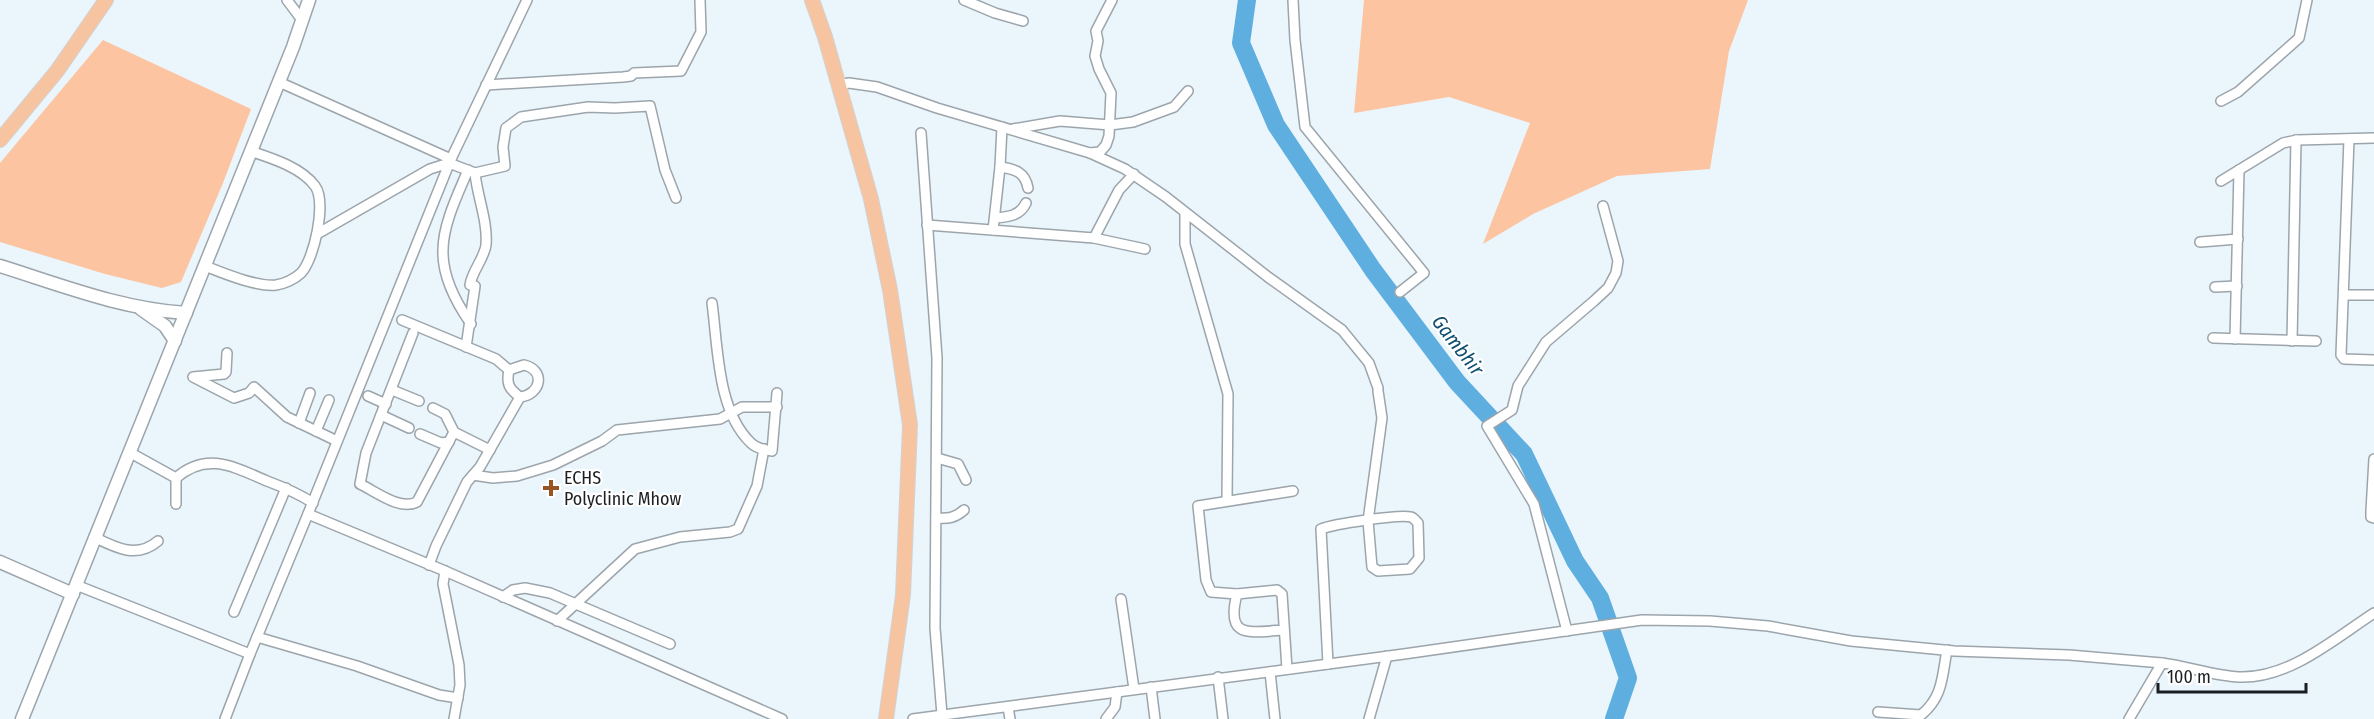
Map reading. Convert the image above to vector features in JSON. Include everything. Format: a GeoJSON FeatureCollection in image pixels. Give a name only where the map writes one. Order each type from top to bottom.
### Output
{"type":"FeatureCollection","features":[{"type":"Feature","properties":{"kind":"main road"},"geometry":{"type":"LineString","coordinates":[[0,140],[57,71],[106,0]]}},
{"type":"Feature","properties":{"kind":"main road"},"geometry":{"type":"LineString","coordinates":[[812,0],[825,37],[871,199],[890,290],[910,425],[903,595],[886,719]]}},
{"type":"Feature","properties":{"kind":"street"},"geometry":{"type":"LineString","coordinates":[[287,0],[302,20]]}},
{"type":"Feature","properties":{"kind":"street"},"geometry":{"type":"LineString","coordinates":[[22,719],[279,82],[309,0]]}},
{"type":"Feature","properties":{"kind":"street"},"geometry":{"type":"LineString","coordinates":[[225,719],[450,161],[527,0]]}},
{"type":"Feature","properties":{"kind":"street"},"geometry":{"type":"LineString","coordinates":[[486,85],[623,77],[632,76],[634,73],[681,71],[701,32],[700,0]]}},
{"type":"Feature","properties":{"kind":"street"},"geometry":{"type":"LineString","coordinates":[[964,0],[995,13],[1023,21]]}},
{"type":"Feature","properties":{"kind":"street"},"geometry":{"type":"LineString","coordinates":[[1090,153],[1100,152],[1106,145],[1110,125],[1111,93],[1095,56],[1098,41],[1096,32],[1112,0]]}},
{"type":"Feature","properties":{"kind":"street"},"geometry":{"type":"LineString","coordinates":[[1293,0],[1305,127],[1424,273],[1400,292]]}},
{"type":"Feature","properties":{"kind":"street"},"geometry":{"type":"LineString","coordinates":[[2221,100],[2238,92],[2300,38],[2307,0]]}},
{"type":"Feature","properties":{"kind":"street"},"geometry":{"type":"LineString","coordinates":[[279,82],[472,172],[506,166],[503,147],[506,128],[521,117],[588,107],[650,106],[665,170],[676,198]]}},
{"type":"Feature","properties":{"kind":"street"},"geometry":{"type":"LineString","coordinates":[[838,85],[849,83],[877,87],[1006,129],[1090,153],[1134,174],[1268,278],[1342,330],[1369,363],[1378,390],[1382,418],[1368,521],[1372,567],[1378,571],[1410,568],[1419,558],[1418,523],[1411,517],[1368,521],[1336,524],[1321,529],[1328,664]]}},
{"type":"Feature","properties":{"kind":"street"},"geometry":{"type":"LineString","coordinates":[[1006,129],[1060,121],[1110,125],[1133,122],[1174,107],[1188,91]]}},
{"type":"Feature","properties":{"kind":"street"},"geometry":{"type":"LineString","coordinates":[[993,230],[1006,129]]}},
{"type":"Feature","properties":{"kind":"street"},"geometry":{"type":"LineString","coordinates":[[921,133],[937,358],[935,638],[942,715]]}},
{"type":"Feature","properties":{"kind":"street"},"geometry":{"type":"LineString","coordinates":[[2221,181],[2283,143],[2296,140],[2374,138]]}},
{"type":"Feature","properties":{"kind":"street"},"geometry":{"type":"LineString","coordinates":[[2349,139],[2342,358],[2374,360]]}},
{"type":"Feature","properties":{"kind":"street"},"geometry":{"type":"LineString","coordinates":[[2292,340],[2296,140]]}},
{"type":"Feature","properties":{"kind":"street"},"geometry":{"type":"LineString","coordinates":[[205,266],[233,276],[275,285],[302,273],[317,234],[320,207],[315,186],[300,173],[281,162],[250,151]]}},
{"type":"Feature","properties":{"kind":"street"},"geometry":{"type":"LineString","coordinates":[[317,234],[430,169],[450,161]]}},
{"type":"Feature","properties":{"kind":"street"},"geometry":{"type":"LineString","coordinates":[[1000,167],[1020,172],[1026,178],[1028,188]]}},
{"type":"Feature","properties":{"kind":"street"},"geometry":{"type":"LineString","coordinates":[[2235,339],[2240,170]]}},
{"type":"Feature","properties":{"kind":"street"},"geometry":{"type":"LineString","coordinates":[[466,347],[471,324],[472,276],[486,244],[482,206],[472,172]]}},
{"type":"Feature","properties":{"kind":"street"},"geometry":{"type":"LineString","coordinates":[[471,324],[462,311],[448,280],[443,251],[446,230],[472,172]]}},
{"type":"Feature","properties":{"kind":"street"},"geometry":{"type":"LineString","coordinates":[[1094,238],[1119,190],[1134,174]]}},
{"type":"Feature","properties":{"kind":"street"},"geometry":{"type":"LineString","coordinates":[[995,218],[1017,214],[1023,210],[1026,203]]}},
{"type":"Feature","properties":{"kind":"street"},"geometry":{"type":"LineString","coordinates":[[1567,631],[1534,504],[1487,426],[1512,410],[1518,386],[1546,342],[1608,288],[1616,273],[1618,261],[1603,206]]}},
{"type":"Feature","properties":{"kind":"street"},"geometry":{"type":"LineString","coordinates":[[1185,213],[1185,244],[1228,394],[1227,500]]}},
{"type":"Feature","properties":{"kind":"street"},"geometry":{"type":"LineString","coordinates":[[927,225],[1094,238],[1145,249]]}},
{"type":"Feature","properties":{"kind":"street"},"geometry":{"type":"LineString","coordinates":[[2200,242],[2238,239]]}},
{"type":"Feature","properties":{"kind":"street"},"geometry":{"type":"LineString","coordinates":[[0,266],[140,308],[186,313]]}},
{"type":"Feature","properties":{"kind":"street"},"geometry":{"type":"LineString","coordinates":[[2215,287],[2237,286]]}},
{"type":"Feature","properties":{"kind":"street"},"geometry":{"type":"LineString","coordinates":[[2344,296],[2374,295]]}},
{"type":"Feature","properties":{"kind":"street"},"geometry":{"type":"LineString","coordinates":[[712,303],[724,396],[730,415],[752,444],[772,451],[777,393]]}},
{"type":"Feature","properties":{"kind":"street"},"geometry":{"type":"LineString","coordinates":[[140,308],[165,326],[174,341]]}},
{"type":"Feature","properties":{"kind":"street"},"geometry":{"type":"LineString","coordinates":[[402,320],[496,359],[509,370]]}},
{"type":"Feature","properties":{"kind":"street"},"geometry":{"type":"LineString","coordinates":[[413,333],[366,453],[360,484],[398,503],[412,505],[417,502],[454,432]]}},
{"type":"Feature","properties":{"kind":"street"},"geometry":{"type":"LineString","coordinates":[[2213,338],[2316,341]]}},
{"type":"Feature","properties":{"kind":"street"},"geometry":{"type":"LineString","coordinates":[[226,352],[226,372],[224,374],[193,377],[234,398],[249,393],[254,387],[281,412],[338,441]]}},
{"type":"Feature","properties":{"kind":"street"},"geometry":{"type":"LineString","coordinates":[[524,365],[532,367],[537,373],[539,383],[535,391],[528,396],[520,397],[511,390],[506,381],[509,370],[524,365]]}},
{"type":"Feature","properties":{"kind":"street"},"geometry":{"type":"LineString","coordinates":[[392,390],[419,401]]}},
{"type":"Feature","properties":{"kind":"street"},"geometry":{"type":"LineString","coordinates":[[299,423],[310,393]]}},
{"type":"Feature","properties":{"kind":"street"},"geometry":{"type":"LineString","coordinates":[[368,396],[386,404]]}},
{"type":"Feature","properties":{"kind":"street"},"geometry":{"type":"LineString","coordinates":[[429,565],[462,493],[520,397]]}},
{"type":"Feature","properties":{"kind":"street"},"geometry":{"type":"LineString","coordinates":[[316,431],[329,400]]}},
{"type":"Feature","properties":{"kind":"street"},"geometry":{"type":"LineString","coordinates":[[473,475],[493,478],[517,476],[553,465],[602,441],[617,430],[720,419],[742,406],[777,407]]}},
{"type":"Feature","properties":{"kind":"street"},"geometry":{"type":"LineString","coordinates":[[433,408],[445,414],[454,432],[490,450]]}},
{"type":"Feature","properties":{"kind":"street"},"geometry":{"type":"LineString","coordinates":[[381,415],[409,428]]}},
{"type":"Feature","properties":{"kind":"street"},"geometry":{"type":"LineString","coordinates":[[420,434],[441,443],[450,442]]}},
{"type":"Feature","properties":{"kind":"street"},"geometry":{"type":"LineString","coordinates":[[557,621],[635,549],[680,537],[730,532],[738,529],[757,486],[764,449]]}},
{"type":"Feature","properties":{"kind":"street"},"geometry":{"type":"LineString","coordinates":[[129,453],[176,478]]}},
{"type":"Feature","properties":{"kind":"street"},"geometry":{"type":"LineString","coordinates":[[937,458],[958,464],[966,480]]}},
{"type":"Feature","properties":{"kind":"street"},"geometry":{"type":"LineString","coordinates":[[2374,459],[2371,511],[2374,518]]}},
{"type":"Feature","properties":{"kind":"street"},"geometry":{"type":"LineString","coordinates":[[176,478],[186,470],[199,465],[226,464],[286,488],[313,503]]}},
{"type":"Feature","properties":{"kind":"street"},"geometry":{"type":"LineString","coordinates":[[176,478],[176,504]]}},
{"type":"Feature","properties":{"kind":"street"},"geometry":{"type":"LineString","coordinates":[[234,612],[286,488]]}},
{"type":"Feature","properties":{"kind":"street"},"geometry":{"type":"LineString","coordinates":[[1287,669],[1282,594],[1277,590],[1237,594],[1211,592],[1206,580],[1198,506],[1293,491]]}},
{"type":"Feature","properties":{"kind":"street"},"geometry":{"type":"LineString","coordinates":[[936,518],[948,519],[964,510]]}},
{"type":"Feature","properties":{"kind":"street"},"geometry":{"type":"LineString","coordinates":[[308,514],[445,571],[782,719]]}},
{"type":"Feature","properties":{"kind":"street"},"geometry":{"type":"LineString","coordinates":[[94,537],[129,551],[152,547],[158,541]]}},
{"type":"Feature","properties":{"kind":"street"},"geometry":{"type":"LineString","coordinates":[[0,562],[250,654]]}},
{"type":"Feature","properties":{"kind":"street"},"geometry":{"type":"LineString","coordinates":[[445,571],[443,584],[459,666],[458,698],[454,719]]}},
{"type":"Feature","properties":{"kind":"street"},"geometry":{"type":"LineString","coordinates":[[503,597],[513,590],[525,588],[550,593],[670,644]]}},
{"type":"Feature","properties":{"kind":"street"},"geometry":{"type":"LineString","coordinates":[[1237,594],[1233,618],[1238,627],[1246,632],[1284,630]]}},
{"type":"Feature","properties":{"kind":"street"},"geometry":{"type":"LineString","coordinates":[[1121,599],[1134,689]]}},
{"type":"Feature","properties":{"kind":"street"},"geometry":{"type":"LineString","coordinates":[[913,719],[1218,677],[1387,657],[1642,620],[1710,621],[1768,626],[1851,641],[1947,650],[2069,655],[2162,663],[2237,677],[2262,675],[2306,658],[2374,613]]}},
{"type":"Feature","properties":{"kind":"street"},"geometry":{"type":"LineString","coordinates":[[257,637],[357,666],[439,695],[458,698]]}},
{"type":"Feature","properties":{"kind":"street"},"geometry":{"type":"LineString","coordinates":[[1878,712],[1921,715],[1933,705],[1940,693],[1947,650]]}},
{"type":"Feature","properties":{"kind":"street"},"geometry":{"type":"LineString","coordinates":[[1369,719],[1387,657]]}},
{"type":"Feature","properties":{"kind":"street"},"geometry":{"type":"LineString","coordinates":[[2129,719],[2162,663]]}},
{"type":"Feature","properties":{"kind":"street"},"geometry":{"type":"LineString","coordinates":[[1270,672],[1275,719]]}},
{"type":"Feature","properties":{"kind":"street"},"geometry":{"type":"LineString","coordinates":[[1218,677],[1224,719]]}},
{"type":"Feature","properties":{"kind":"street"},"geometry":{"type":"LineString","coordinates":[[1151,687],[1155,719]]}},
{"type":"Feature","properties":{"kind":"street"},"geometry":{"type":"LineString","coordinates":[[1106,719],[1115,707],[1116,692]]}},
{"type":"Feature","properties":{"kind":"street"},"geometry":{"type":"LineString","coordinates":[[1008,706],[1010,719]]}},
{"type":"Feature","properties":{"kind":"shaded area"},"geometry":{"type":"Polygon","coordinates":[[[1364,0],[1748,0],[1729,51],[1710,169],[1617,176],[1533,214],[1483,244],[1530,123],[1449,97],[1354,113],[1364,0]]]}},
{"type":"Feature","properties":{"kind":"shaded area"},"geometry":{"type":"Polygon","coordinates":[[[103,40],[251,109],[223,183],[181,282],[162,288],[105,274],[0,242],[0,163],[103,40]]]}},
{"type":"Feature","properties":{"kind":"waterway","name":"Gambhir"},"geometry":{"type":"LineString","coordinates":[[1247,0],[1241,43],[1276,125],[1373,270],[1457,382],[1524,454],[1575,561],[1600,598],[1628,678],[1614,719]]}},
{"type":"Feature","properties":{"kind":"place","name":"ECHS Polyclinic Mhow"},"geometry":{"type":"Point","coordinates":[551,488]}}]}
